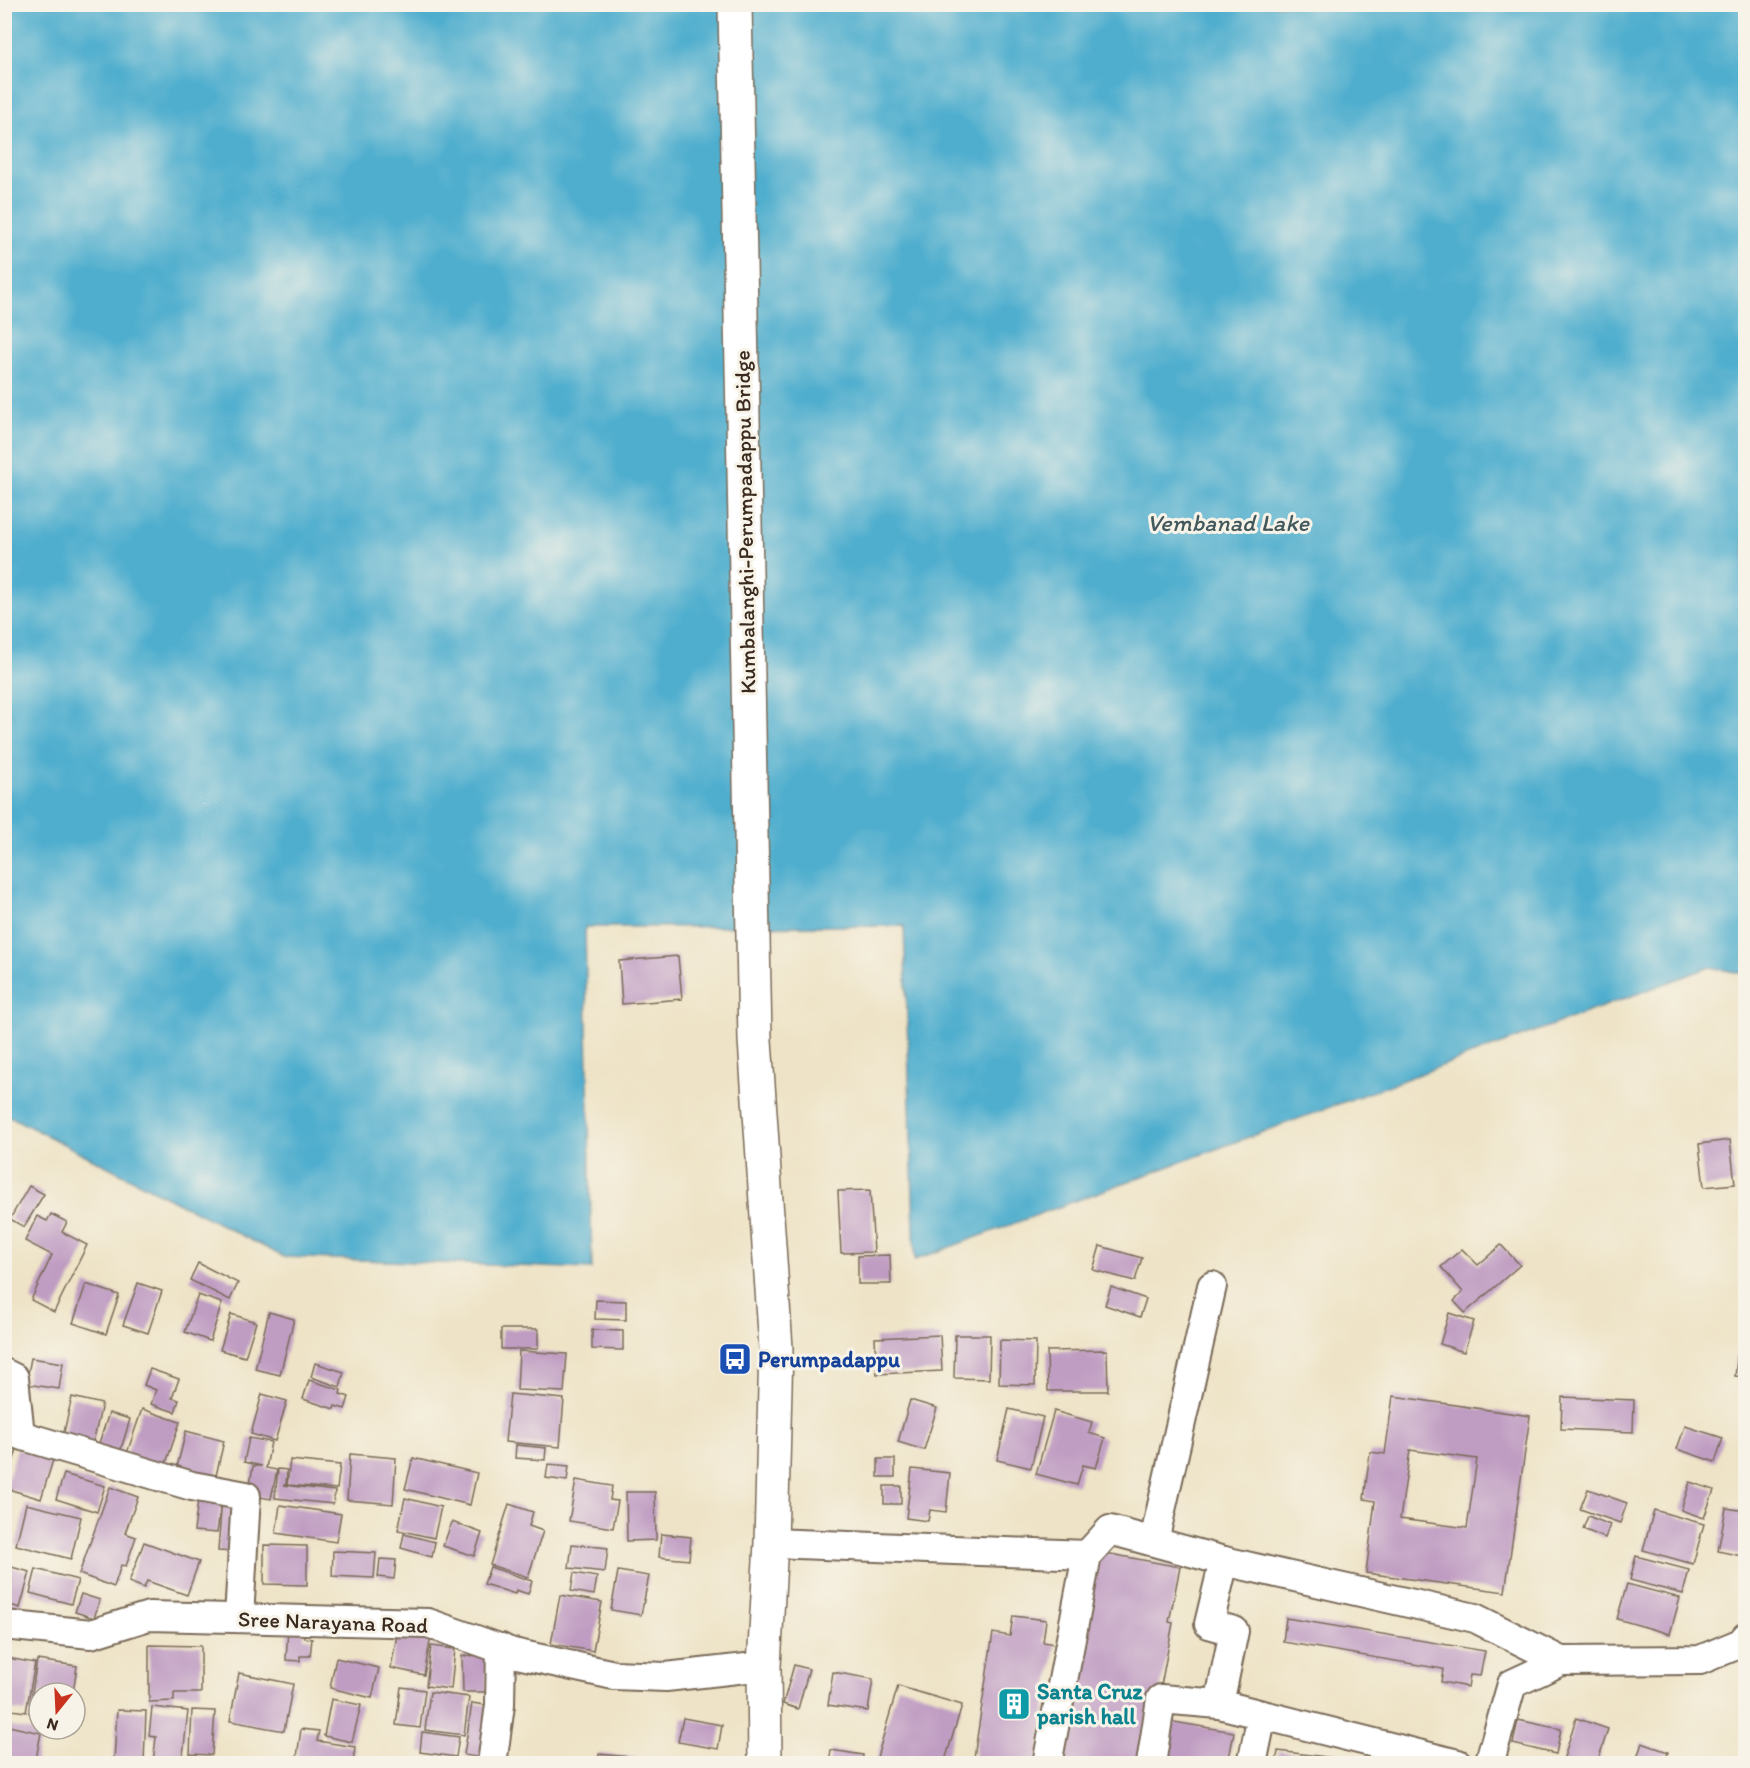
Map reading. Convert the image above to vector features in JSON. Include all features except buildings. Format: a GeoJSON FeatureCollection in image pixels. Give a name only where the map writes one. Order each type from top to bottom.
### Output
{"type":"FeatureCollection","features":[{"type":"Feature","properties":{"kind":"main road","name":"Kumbalanghi-Perumpadappu Bridge"},"geometry":{"type":"LineString","coordinates":[[735,4],[755,1040],[776,1348],[771,1543],[764,1666],[765,1764]]}},
{"type":"Feature","properties":{"kind":"street"},"geometry":{"type":"LineString","coordinates":[[1154,1541],[1212,1286]]}},
{"type":"Feature","properties":{"kind":"street"},"geometry":{"type":"LineString","coordinates":[[4,1373],[14,1378],[20,1435],[192,1486],[246,1496],[239,1618]]}},
{"type":"Feature","properties":{"kind":"street"},"geometry":{"type":"LineString","coordinates":[[1047,1764],[1087,1555],[1110,1530],[1224,1561],[1475,1618],[1561,1661]]}},
{"type":"Feature","properties":{"kind":"street"},"geometry":{"type":"LineString","coordinates":[[771,1543],[1087,1555]]}},
{"type":"Feature","properties":{"kind":"street"},"geometry":{"type":"LineString","coordinates":[[1219,1704],[1234,1631],[1209,1624],[1224,1561]]}},
{"type":"Feature","properties":{"kind":"street","name":"Sree Narayana Road"},"geometry":{"type":"LineString","coordinates":[[4,1626],[92,1634],[149,1616],[428,1623],[513,1653],[614,1675],[666,1677],[764,1666]]}},
{"type":"Feature","properties":{"kind":"street"},"geometry":{"type":"LineString","coordinates":[[1489,1764],[1512,1684],[1561,1661],[1700,1660],[1741,1643],[1746,1637]]}},
{"type":"Feature","properties":{"kind":"street"},"geometry":{"type":"LineString","coordinates":[[492,1764],[500,1704],[501,1648]]}},
{"type":"Feature","properties":{"kind":"street"},"geometry":{"type":"LineString","coordinates":[[1150,1764],[1161,1698],[1219,1704],[1458,1764]]}},
{"type":"Feature","properties":{"kind":"street"},"geometry":{"type":"LineString","coordinates":[[1252,1764],[1262,1715]]}},
{"type":"Feature","properties":{"kind":"water","name":"Vembanad Lake"},"geometry":{"type":"Polygon","coordinates":[[[4,5],[1745,5],[1745,974],[1710,967],[915,1260],[904,926],[585,927],[592,1269],[284,1257],[5,1114],[4,5]]]}},
{"type":"Feature","properties":{"kind":"place","name":"Perumpadappu"},"geometry":{"type":"Point","coordinates":[735,1359]}},
{"type":"Feature","properties":{"kind":"place","name":"Santa Cruz parish hall"},"geometry":{"type":"Point","coordinates":[1014,1704]}}]}
